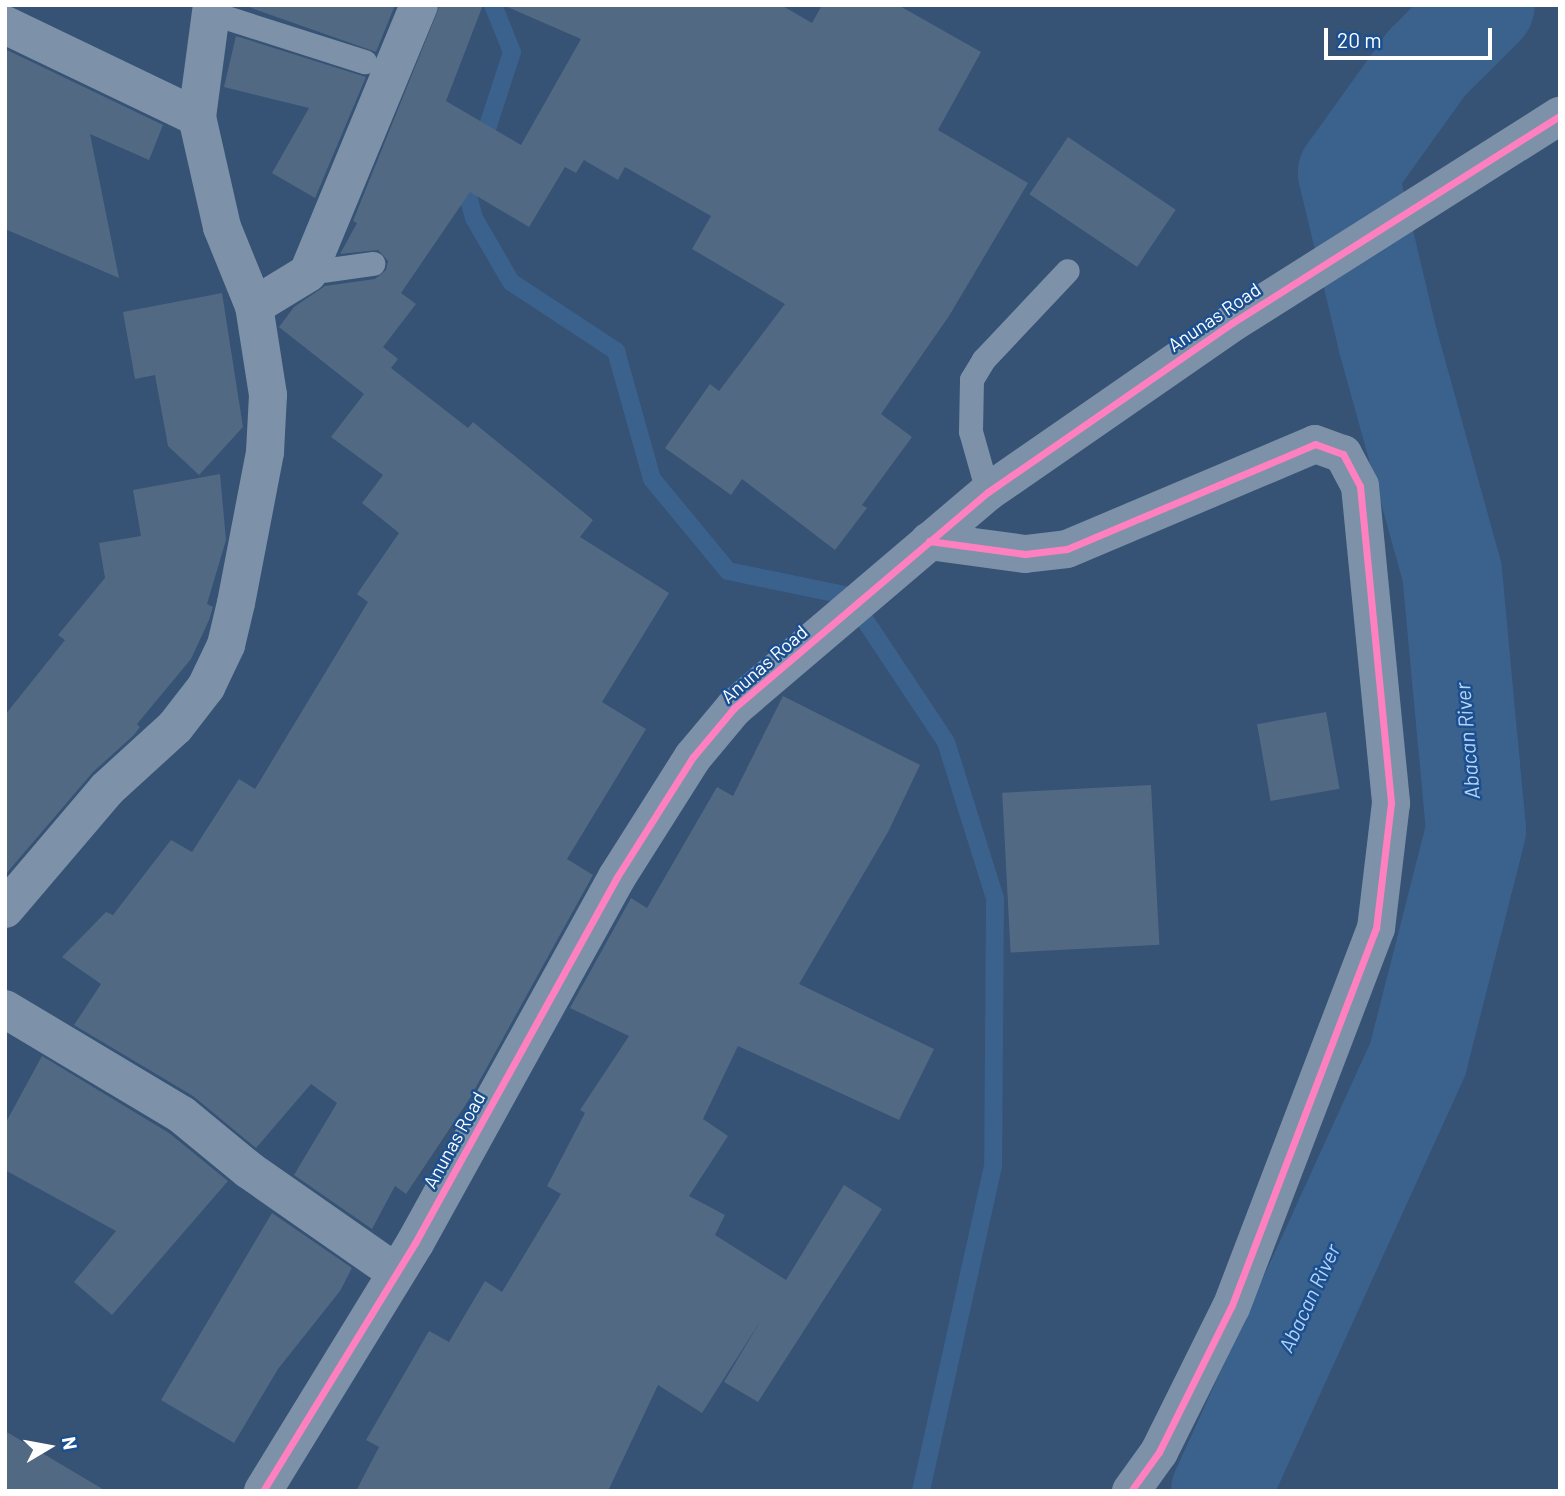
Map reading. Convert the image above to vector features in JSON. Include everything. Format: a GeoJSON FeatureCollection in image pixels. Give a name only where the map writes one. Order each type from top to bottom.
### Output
{"type":"FeatureCollection","features":[{"type":"Feature","properties":{"kind":"street"},"geometry":{"type":"LineString","coordinates":[[254,306],[308,273],[419,5]]}},
{"type":"Feature","properties":{"kind":"street"},"geometry":{"type":"LineString","coordinates":[[5,909],[107,789],[175,727],[206,687],[226,645],[265,452],[268,395],[254,306],[222,228],[197,117],[212,9]]}},
{"type":"Feature","properties":{"kind":"street"},"geometry":{"type":"LineString","coordinates":[[5,25],[197,117]]}},
{"type":"Feature","properties":{"kind":"street","name":"Anunas Road"},"geometry":{"type":"LineString","coordinates":[[263,1491],[394,1271],[415,1243],[617,877],[693,757],[734,708],[988,492],[1232,323],[1545,125]]}},
{"type":"Feature","properties":{"kind":"street"},"geometry":{"type":"LineString","coordinates":[[919,549],[1025,554],[1067,549],[1315,444],[1343,454],[1360,486],[1391,803],[1376,929],[1231,1307],[1159,1452],[1131,1491]]}},
{"type":"Feature","properties":{"kind":"street"},"geometry":{"type":"LineString","coordinates":[[5,1009],[183,1115],[249,1170],[394,1271]]}},
{"type":"Feature","properties":{"kind":"lane"},"geometry":{"type":"LineString","coordinates":[[212,9],[365,62]]}},
{"type":"Feature","properties":{"kind":"lane"},"geometry":{"type":"LineString","coordinates":[[308,273],[373,264]]}},
{"type":"Feature","properties":{"kind":"lane"},"geometry":{"type":"LineString","coordinates":[[988,492],[971,432],[972,380],[984,360],[1068,271]]}},
{"type":"Feature","properties":{"kind":"building"},"geometry":{"type":"Polygon","coordinates":[[[243,5],[395,5],[376,52],[243,5]]]}},
{"type":"Feature","properties":{"kind":"building"},"geometry":{"type":"Polygon","coordinates":[[[440,5],[483,5],[446,101],[521,145],[581,39],[503,5],[781,5],[812,23],[822,5],[898,5],[981,52],[938,130],[1028,183],[949,316],[881,414],[912,437],[862,505],[867,508],[835,550],[742,479],[731,495],[665,448],[710,384],[719,391],[785,304],[692,249],[711,216],[625,167],[618,180],[584,160],[576,173],[565,167],[529,227],[470,192],[401,293],[416,304],[383,347],[398,359],[391,368],[468,428],[473,422],[593,520],[580,537],[669,593],[602,702],[646,729],[567,859],[593,875],[470,1098],[406,1194],[395,1186],[372,1229],[294,1175],[337,1103],[311,1084],[256,1148],[193,1096],[74,1025],[101,984],[62,957],[106,912],[113,915],[171,840],[192,852],[239,779],[255,789],[368,602],[357,594],[399,533],[362,503],[383,475],[331,437],[364,394],[279,327],[294,307],[325,286],[375,279],[386,270],[388,261],[378,250],[340,254],[357,223],[353,221],[440,5]]]}},
{"type":"Feature","properties":{"kind":"building"},"geometry":{"type":"Polygon","coordinates":[[[236,36],[366,77],[315,198],[272,173],[309,108],[224,87],[236,36]]]}},
{"type":"Feature","properties":{"kind":"building"},"geometry":{"type":"Polygon","coordinates":[[[5,49],[163,125],[149,160],[90,134],[119,278],[5,229],[5,49]]]}},
{"type":"Feature","properties":{"kind":"building"},"geometry":{"type":"Polygon","coordinates":[[[1068,137],[1176,210],[1137,267],[1029,194],[1068,137]]]}},
{"type":"Feature","properties":{"kind":"building"},"geometry":{"type":"Polygon","coordinates":[[[222,293],[243,427],[199,475],[168,446],[155,375],[135,379],[123,312],[222,293]]]}},
{"type":"Feature","properties":{"kind":"building"},"geometry":{"type":"Polygon","coordinates":[[[220,474],[226,540],[207,604],[213,607],[191,659],[137,724],[140,727],[134,735],[93,772],[5,875],[5,715],[65,640],[58,635],[105,578],[99,543],[141,536],[133,490],[220,474]]]}},
{"type":"Feature","properties":{"kind":"building"},"geometry":{"type":"Polygon","coordinates":[[[783,696],[920,765],[888,832],[799,984],[934,1049],[899,1120],[738,1046],[703,1119],[728,1136],[689,1196],[725,1215],[715,1235],[786,1280],[844,1185],[882,1209],[758,1402],[724,1382],[761,1320],[702,1413],[658,1385],[608,1491],[356,1491],[379,1447],[366,1440],[429,1331],[449,1342],[485,1281],[502,1292],[561,1194],[547,1186],[585,1113],[580,1110],[629,1036],[570,1008],[631,898],[647,908],[717,787],[733,796],[783,696]]]}},
{"type":"Feature","properties":{"kind":"building"},"geometry":{"type":"Polygon","coordinates":[[[1326,712],[1340,789],[1271,801],[1257,724],[1326,712]]]}},
{"type":"Feature","properties":{"kind":"building"},"geometry":{"type":"Polygon","coordinates":[[[1151,785],[1159,945],[1011,953],[1002,793],[1151,785]]]}},
{"type":"Feature","properties":{"kind":"building"},"geometry":{"type":"Polygon","coordinates":[[[42,1056],[169,1133],[228,1181],[112,1315],[74,1282],[116,1231],[5,1170],[5,1124],[42,1056]]]}},
{"type":"Feature","properties":{"kind":"building"},"geometry":{"type":"Polygon","coordinates":[[[272,1213],[352,1268],[340,1291],[278,1369],[234,1443],[161,1400],[272,1213]]]}},
{"type":"Feature","properties":{"kind":"building"},"geometry":{"type":"Polygon","coordinates":[[[5,1431],[106,1491],[5,1491],[5,1431]]]}},
{"type":"Feature","properties":{"kind":"waterway"},"geometry":{"type":"LineString","coordinates":[[481,147],[512,52],[493,5]]}},
{"type":"Feature","properties":{"kind":"waterway","name":"Abacan River"},"geometry":{"type":"LineString","coordinates":[[1221,1491],[1418,1058],[1476,830],[1452,572],[1388,341],[1348,173],[1426,64],[1485,5]]}},
{"type":"Feature","properties":{"kind":"waterway"},"geometry":{"type":"LineString","coordinates":[[473,174],[467,192],[474,218],[511,282],[616,351],[652,479],[728,571],[849,596],[946,742],[995,898],[993,1166],[921,1491]]}},
{"type":"Feature","properties":{"kind":"cycle path"},"geometry":{"type":"LineString","coordinates":[[263,1491],[415,1243],[617,877],[693,757],[734,708],[988,492],[1232,323],[1560,116]]}},
{"type":"Feature","properties":{"kind":"cycle path"},"geometry":{"type":"LineString","coordinates":[[929,541],[1025,554],[1067,549],[1315,444],[1343,454],[1360,486],[1391,803],[1376,928],[1231,1307],[1159,1452],[1131,1491]]}}]}
